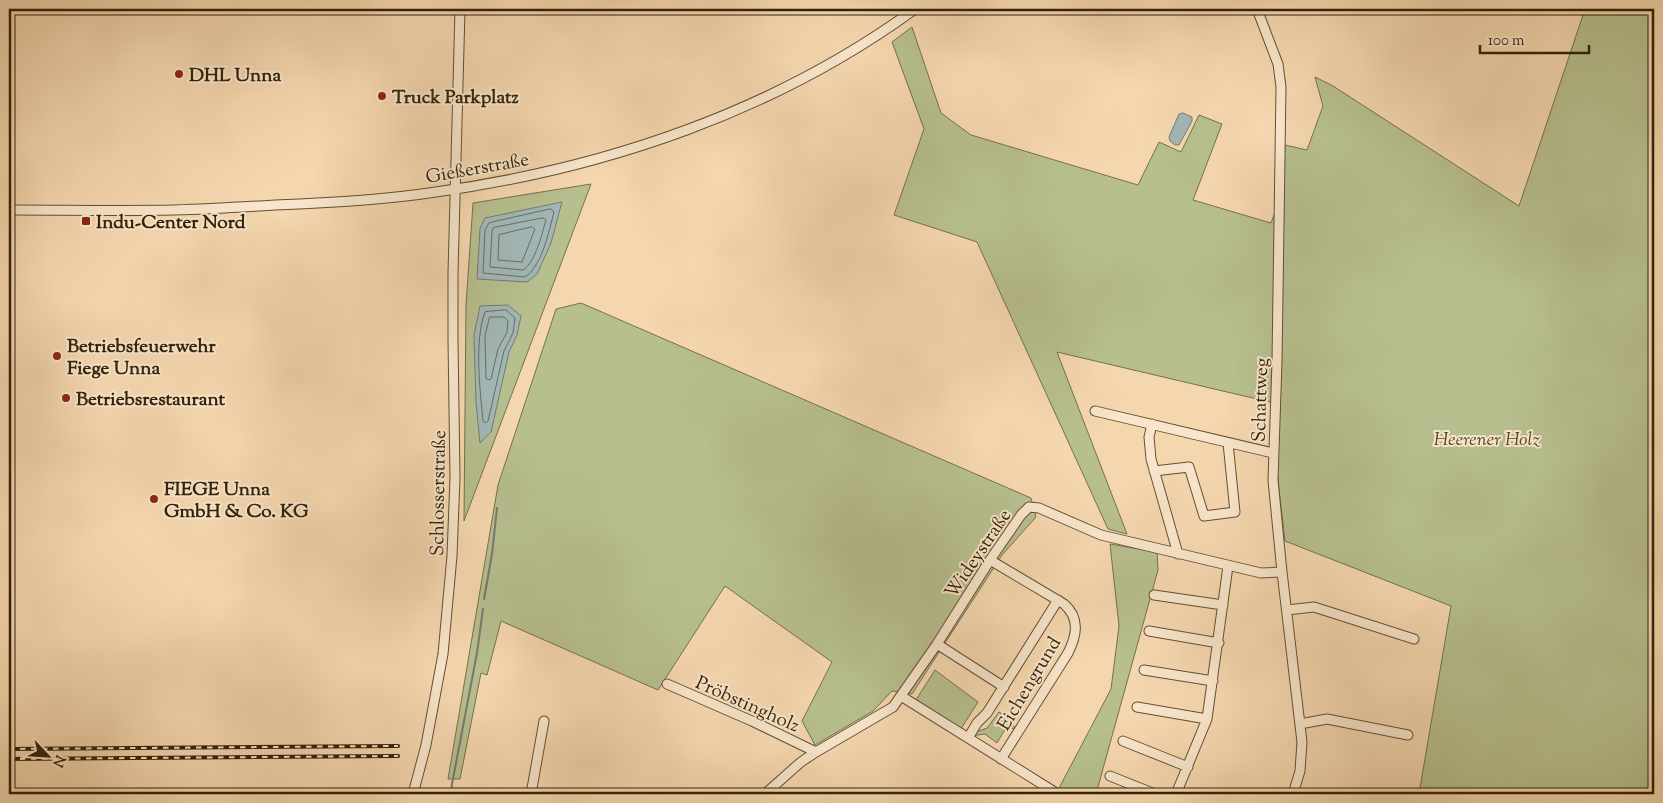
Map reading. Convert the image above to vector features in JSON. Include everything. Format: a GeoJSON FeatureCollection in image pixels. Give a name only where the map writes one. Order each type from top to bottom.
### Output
{"type":"FeatureCollection","features":[{"type":"Feature","properties":{"kind":"street","name":"Schlosserstraße"},"geometry":{"type":"LineString","coordinates":[[413,794],[426,745],[438,682],[452,556],[455,478],[453,340],[455,190],[460,9]]}},
{"type":"Feature","properties":{"kind":"street","name":"Gießerstraße"},"geometry":{"type":"LineString","coordinates":[[9,210],[185,210],[374,199],[455,190],[521,177],[618,154],[706,123],[750,105],[799,81],[868,41],[915,9]]}},
{"type":"Feature","properties":{"kind":"street","name":"Schattweg"},"geometry":{"type":"LineString","coordinates":[[1257,9],[1278,64],[1281,87],[1277,362],[1273,480],[1302,742],[1302,761],[1293,794]]}},
{"type":"Feature","properties":{"kind":"street"},"geometry":{"type":"LineString","coordinates":[[1096,411],[1273,453]]}},
{"type":"Feature","properties":{"kind":"street"},"geometry":{"type":"LineString","coordinates":[[1152,424],[1149,447],[1178,554]]}},
{"type":"Feature","properties":{"kind":"street"},"geometry":{"type":"LineString","coordinates":[[1154,470],[1189,467],[1204,516],[1235,512],[1228,443]]}},
{"type":"Feature","properties":{"kind":"street","name":"Wideystraße"},"geometry":{"type":"LineString","coordinates":[[765,794],[801,762],[893,707],[937,644],[990,560],[1021,515],[1029,507],[1040,508],[1101,535],[1261,573],[1282,572]]}},
{"type":"Feature","properties":{"kind":"street","name":"Eichengrund"},"geometry":{"type":"LineString","coordinates":[[990,560],[1058,600],[1071,610],[1076,626],[1073,644],[1001,759]]}},
{"type":"Feature","properties":{"kind":"street"},"geometry":{"type":"LineString","coordinates":[[1176,794],[1207,719],[1219,643],[1228,566]]}},
{"type":"Feature","properties":{"kind":"street"},"geometry":{"type":"LineString","coordinates":[[1154,595],[1223,605]]}},
{"type":"Feature","properties":{"kind":"street","name":"Eichengrund"},"geometry":{"type":"LineString","coordinates":[[968,738],[1004,687],[1058,600]]}},
{"type":"Feature","properties":{"kind":"street"},"geometry":{"type":"LineString","coordinates":[[1287,610],[1314,608],[1414,639]]}},
{"type":"Feature","properties":{"kind":"street"},"geometry":{"type":"LineString","coordinates":[[1149,631],[1219,643]]}},
{"type":"Feature","properties":{"kind":"street","name":"Eichengrund"},"geometry":{"type":"LineString","coordinates":[[937,644],[1004,687]]}},
{"type":"Feature","properties":{"kind":"street"},"geometry":{"type":"LineString","coordinates":[[1144,670],[1213,681]]}},
{"type":"Feature","properties":{"kind":"street","name":"Pröbstingholz"},"geometry":{"type":"LineString","coordinates":[[667,684],[752,721],[816,752]]}},
{"type":"Feature","properties":{"kind":"street"},"geometry":{"type":"LineString","coordinates":[[902,696],[1053,791]]}},
{"type":"Feature","properties":{"kind":"street"},"geometry":{"type":"LineString","coordinates":[[1137,707],[1207,719]]}},
{"type":"Feature","properties":{"kind":"street"},"geometry":{"type":"LineString","coordinates":[[1300,724],[1327,719],[1408,735]]}},
{"type":"Feature","properties":{"kind":"street"},"geometry":{"type":"LineString","coordinates":[[531,794],[544,721]]}},
{"type":"Feature","properties":{"kind":"street"},"geometry":{"type":"LineString","coordinates":[[1123,741],[1188,767]]}},
{"type":"Feature","properties":{"kind":"street"},"geometry":{"type":"LineString","coordinates":[[1110,776],[1155,794]]}},
{"type":"Feature","properties":{"kind":"green space","name":"Heerener Holz"},"geometry":{"type":"Polygon","coordinates":[[[1585,9],[1654,9],[1654,794],[1419,794],[1451,606],[1285,541],[1276,454],[1278,404],[1057,352],[1127,534],[1108,529],[977,242],[894,215],[924,129],[892,42],[912,27],[941,113],[971,135],[1138,185],[1159,142],[1181,152],[1199,115],[1222,124],[1193,200],[1271,223],[1282,193],[1285,145],[1307,150],[1323,106],[1315,77],[1333,86],[1519,206],[1585,9]]]}},
{"type":"Feature","properties":{"kind":"green space"},"geometry":{"type":"Polygon","coordinates":[[[591,184],[464,521],[466,305],[473,203],[591,184]]]}},
{"type":"Feature","properties":{"kind":"green space"},"geometry":{"type":"Polygon","coordinates":[[[581,303],[1031,498],[1036,517],[1002,555],[912,694],[892,691],[873,711],[815,745],[802,721],[832,662],[725,586],[658,690],[501,621],[487,675],[481,673],[460,779],[448,779],[498,485],[556,309],[581,303]]]}},
{"type":"Feature","properties":{"kind":"green space"},"geometry":{"type":"Polygon","coordinates":[[[1110,544],[1157,552],[1158,570],[1096,794],[1056,794],[1111,689],[1119,626],[1110,544]]]}},
{"type":"Feature","properties":{"kind":"green space"},"geometry":{"type":"Polygon","coordinates":[[[935,670],[978,702],[959,732],[914,703],[935,670]]]}},
{"type":"Feature","properties":{"kind":"green space"},"geometry":{"type":"Polygon","coordinates":[[[999,712],[1010,719],[1008,723],[1015,727],[1014,729],[1007,726],[997,743],[985,734],[971,736],[973,733],[987,728],[999,712]]]}},
{"type":"Feature","properties":{"kind":"water"},"geometry":{"type":"Polygon","coordinates":[[[1183,113],[1192,117],[1192,121],[1179,145],[1175,145],[1170,141],[1169,137],[1179,114],[1183,113]]]}},
{"type":"Feature","properties":{"kind":"water"},"geometry":{"type":"Polygon","coordinates":[[[562,202],[551,243],[537,274],[527,282],[477,279],[480,229],[485,218],[562,202]]]}},
{"type":"Feature","properties":{"kind":"water"},"geometry":{"type":"Polygon","coordinates":[[[508,305],[521,316],[517,335],[509,352],[491,432],[480,443],[476,402],[474,335],[480,306],[508,305]]]}},
{"type":"Feature","properties":{"kind":"waterway"},"geometry":{"type":"LineString","coordinates":[[484,599],[492,554],[497,508]]}},
{"type":"Feature","properties":{"kind":"waterway"},"geometry":{"type":"LineString","coordinates":[[451,794],[477,653],[483,609]]}},
{"type":"Feature","properties":{"kind":"railway"},"geometry":{"type":"LineString","coordinates":[[9,749],[398,746]]}},
{"type":"Feature","properties":{"kind":"railway"},"geometry":{"type":"LineString","coordinates":[[9,759],[398,756]]}},
{"type":"Feature","properties":{"kind":"place","name":"DHL Unna"},"geometry":{"type":"Point","coordinates":[179,74]}},
{"type":"Feature","properties":{"kind":"place","name":"Truck Parkplatz"},"geometry":{"type":"Point","coordinates":[382,96]}},
{"type":"Feature","properties":{"kind":"place","name":"Indu-Center Nord"},"geometry":{"type":"Point","coordinates":[86,221]}},
{"type":"Feature","properties":{"kind":"place","name":"Betriebsfeuerwehr Fiege Unna"},"geometry":{"type":"Point","coordinates":[57,356]}},
{"type":"Feature","properties":{"kind":"place","name":"Betriebsrestaurant"},"geometry":{"type":"Point","coordinates":[66,398]}},
{"type":"Feature","properties":{"kind":"place","name":"FIEGE Unna GmbH & Co. KG"},"geometry":{"type":"Point","coordinates":[154,499]}}]}
